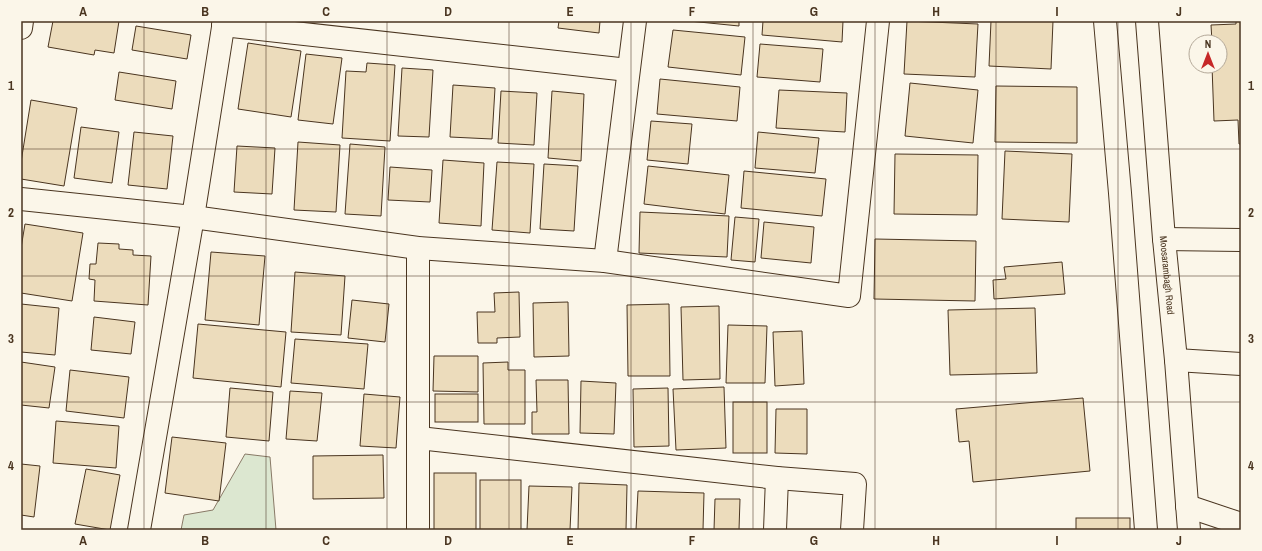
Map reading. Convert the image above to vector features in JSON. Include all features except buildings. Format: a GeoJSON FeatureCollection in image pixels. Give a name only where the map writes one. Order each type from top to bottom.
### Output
{"type":"FeatureCollection","features":[{"type":"Feature","properties":{"kind":"street"},"geometry":{"type":"LineString","coordinates":[[21,28],[22,21]]}},
{"type":"Feature","properties":{"kind":"street"},"geometry":{"type":"LineString","coordinates":[[605,261],[635,21]]}},
{"type":"Feature","properties":{"kind":"street"},"geometry":{"type":"LineString","coordinates":[[21,200],[193,217],[418,248],[605,261],[849,296],[878,21]]}},
{"type":"Feature","properties":{"kind":"street"},"geometry":{"type":"LineString","coordinates":[[1105,21],[1146,530]]}},
{"type":"Feature","properties":{"kind":"street","name":"Moosarambagh Road"},"geometry":{"type":"LineString","coordinates":[[1147,21],[1189,530]]}},
{"type":"Feature","properties":{"kind":"street"},"geometry":{"type":"LineString","coordinates":[[139,530],[193,217],[223,23],[628,70]]}},
{"type":"Feature","properties":{"kind":"street"},"geometry":{"type":"LineString","coordinates":[[1164,239],[1241,240]]}},
{"type":"Feature","properties":{"kind":"street"},"geometry":{"type":"LineString","coordinates":[[418,248],[418,530]]}},
{"type":"Feature","properties":{"kind":"street"},"geometry":{"type":"LineString","coordinates":[[1176,360],[1241,364]]}},
{"type":"Feature","properties":{"kind":"street"},"geometry":{"type":"LineString","coordinates":[[419,438],[777,478],[855,484],[852,530]]}},
{"type":"Feature","properties":{"kind":"street"},"geometry":{"type":"LineString","coordinates":[[775,530],[777,478]]}},
{"type":"Feature","properties":{"kind":"street"},"geometry":{"type":"LineString","coordinates":[[1187,506],[1241,524]]}},
{"type":"Feature","properties":{"kind":"green space"},"geometry":{"type":"Polygon","coordinates":[[[245,454],[270,457],[276,530],[181,530],[184,515],[213,510],[245,454]]]}}]}
